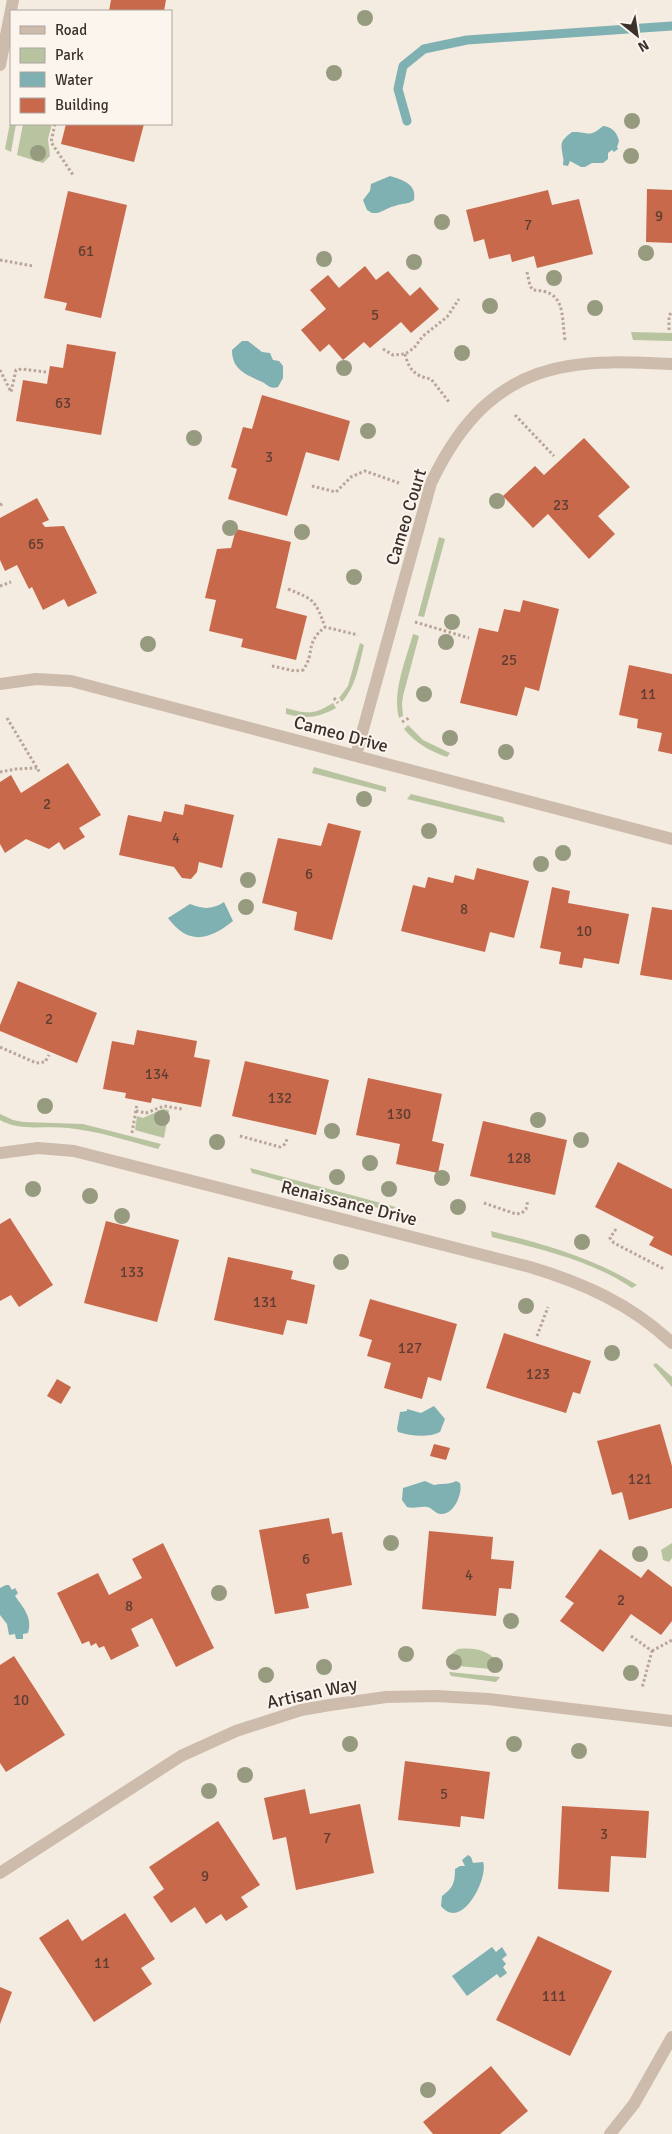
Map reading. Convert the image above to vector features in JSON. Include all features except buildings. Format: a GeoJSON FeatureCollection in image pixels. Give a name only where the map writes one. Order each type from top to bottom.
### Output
{"type":"FeatureCollection","features":[{"type":"Feature","properties":{"kind":"street"},"geometry":{"type":"LineString","coordinates":[[0,65],[10,15]]}},
{"type":"Feature","properties":{"kind":"street","name":"Cameo Court"},"geometry":{"type":"LineString","coordinates":[[356,755],[396,617],[431,483],[448,449],[462,428],[475,414],[511,386],[543,373],[568,366],[592,363],[672,364]]}},
{"type":"Feature","properties":{"kind":"street","name":"Cameo Drive"},"geometry":{"type":"LineString","coordinates":[[0,684],[36,679],[71,681],[672,839]]}},
{"type":"Feature","properties":{"kind":"street","name":"Renaissance Drive"},"geometry":{"type":"LineString","coordinates":[[0,1153],[38,1148],[83,1153],[530,1267],[591,1288],[623,1304],[672,1343]]}},
{"type":"Feature","properties":{"kind":"street","name":"Artisan Way"},"geometry":{"type":"LineString","coordinates":[[0,1873],[181,1756],[236,1731],[301,1710],[330,1704],[386,1698],[436,1696],[488,1699],[672,1721]]}},
{"type":"Feature","properties":{"kind":"street"},"geometry":{"type":"LineString","coordinates":[[617,2132],[672,2037]]}},
{"type":"Feature","properties":{"kind":"path"},"geometry":{"type":"LineString","coordinates":[[56,125],[51,142],[73,176]]}},
{"type":"Feature","properties":{"kind":"path"},"geometry":{"type":"LineString","coordinates":[[0,260],[33,266]]}},
{"type":"Feature","properties":{"kind":"path"},"geometry":{"type":"LineString","coordinates":[[527,272],[530,286],[533,290],[552,292],[558,298],[565,340]]}},
{"type":"Feature","properties":{"kind":"path"},"geometry":{"type":"LineString","coordinates":[[384,349],[393,355],[405,354],[414,348],[423,336],[447,317],[459,299]]}},
{"type":"Feature","properties":{"kind":"path"},"geometry":{"type":"LineString","coordinates":[[669,330],[669,316],[672,311]]}},
{"type":"Feature","properties":{"kind":"path"},"geometry":{"type":"LineString","coordinates":[[405,354],[411,372],[420,377],[431,379],[449,402]]}},
{"type":"Feature","properties":{"kind":"path"},"geometry":{"type":"LineString","coordinates":[[0,370],[11,392],[16,370],[46,372]]}},
{"type":"Feature","properties":{"kind":"path"},"geometry":{"type":"LineString","coordinates":[[515,416],[554,456]]}},
{"type":"Feature","properties":{"kind":"path"},"geometry":{"type":"LineString","coordinates":[[312,486],[336,492],[351,477],[365,471],[399,483]]}},
{"type":"Feature","properties":{"kind":"path"},"geometry":{"type":"LineString","coordinates":[[0,586],[10,582]]}},
{"type":"Feature","properties":{"kind":"path"},"geometry":{"type":"LineString","coordinates":[[288,589],[309,597],[316,604],[325,627]]}},
{"type":"Feature","properties":{"kind":"path"},"geometry":{"type":"LineString","coordinates":[[396,617],[469,638]]}},
{"type":"Feature","properties":{"kind":"path"},"geometry":{"type":"LineString","coordinates":[[325,627],[358,635]]}},
{"type":"Feature","properties":{"kind":"path"},"geometry":{"type":"LineString","coordinates":[[272,666],[296,671],[303,670],[308,663],[311,644],[315,635],[325,627]]}},
{"type":"Feature","properties":{"kind":"path"},"geometry":{"type":"LineString","coordinates":[[334,698],[338,704]]}},
{"type":"Feature","properties":{"kind":"path"},"geometry":{"type":"LineString","coordinates":[[7,718],[40,773]]}},
{"type":"Feature","properties":{"kind":"path"},"geometry":{"type":"LineString","coordinates":[[402,722],[409,718]]}},
{"type":"Feature","properties":{"kind":"path"},"geometry":{"type":"LineString","coordinates":[[0,772],[37,768]]}},
{"type":"Feature","properties":{"kind":"path"},"geometry":{"type":"LineString","coordinates":[[0,1046],[36,1063],[45,1062],[49,1055]]}},
{"type":"Feature","properties":{"kind":"path"},"geometry":{"type":"LineString","coordinates":[[132,1133],[137,1104]]}},
{"type":"Feature","properties":{"kind":"path"},"geometry":{"type":"LineString","coordinates":[[136,1111],[146,1113],[164,1106],[182,1108]]}},
{"type":"Feature","properties":{"kind":"path"},"geometry":{"type":"LineString","coordinates":[[240,1136],[280,1147],[285,1144],[288,1137]]}},
{"type":"Feature","properties":{"kind":"path"},"geometry":{"type":"LineString","coordinates":[[484,1203],[516,1214],[522,1213],[526,1209],[528,1200]]}},
{"type":"Feature","properties":{"kind":"path"},"geometry":{"type":"LineString","coordinates":[[616,1229],[610,1238],[614,1243],[664,1269]]}},
{"type":"Feature","properties":{"kind":"path"},"geometry":{"type":"LineString","coordinates":[[537,1336],[548,1307]]}},
{"type":"Feature","properties":{"kind":"path"},"geometry":{"type":"LineString","coordinates":[[631,1636],[652,1651]]}},
{"type":"Feature","properties":{"kind":"path"},"geometry":{"type":"LineString","coordinates":[[642,1688],[652,1651],[672,1640]]}},
{"type":"Feature","properties":{"kind":"green space"},"geometry":{"type":"Polygon","coordinates":[[[10,123],[10,125],[16,125],[11,152],[5,149],[10,123]]]}},
{"type":"Feature","properties":{"kind":"green space"},"geometry":{"type":"Polygon","coordinates":[[[23,125],[52,125],[48,139],[50,156],[43,163],[17,155],[23,125]]]}},
{"type":"Feature","properties":{"kind":"green space"},"geometry":{"type":"Polygon","coordinates":[[[631,332],[672,333],[672,341],[633,340],[631,332]]]}},
{"type":"Feature","properties":{"kind":"green space"},"geometry":{"type":"Polygon","coordinates":[[[439,537],[445,539],[424,617],[418,616],[439,537]]]}},
{"type":"Feature","properties":{"kind":"green space"},"geometry":{"type":"Polygon","coordinates":[[[413,634],[419,636],[403,696],[403,716],[399,718],[397,697],[413,634]]]}},
{"type":"Feature","properties":{"kind":"green space"},"geometry":{"type":"Polygon","coordinates":[[[360,643],[364,645],[356,675],[351,689],[342,702],[339,698],[348,686],[360,643]]]}},
{"type":"Feature","properties":{"kind":"green space"},"geometry":{"type":"Polygon","coordinates":[[[333,703],[336,708],[318,716],[300,717],[286,714],[286,708],[310,712],[321,710],[333,703]]]}},
{"type":"Feature","properties":{"kind":"green space"},"geometry":{"type":"Polygon","coordinates":[[[408,725],[423,740],[450,753],[447,757],[423,746],[404,729],[408,725]]]}},
{"type":"Feature","properties":{"kind":"green space"},"geometry":{"type":"Polygon","coordinates":[[[314,767],[386,787],[386,792],[312,773],[314,767]]]}},
{"type":"Feature","properties":{"kind":"green space"},"geometry":{"type":"Polygon","coordinates":[[[411,794],[503,817],[505,823],[407,799],[411,794]]]}},
{"type":"Feature","properties":{"kind":"green space"},"geometry":{"type":"Polygon","coordinates":[[[163,1109],[169,1110],[164,1138],[135,1130],[137,1116],[143,1118],[163,1109]]]}},
{"type":"Feature","properties":{"kind":"green space"},"geometry":{"type":"Polygon","coordinates":[[[0,1114],[23,1122],[83,1124],[161,1144],[158,1149],[79,1129],[16,1126],[0,1120],[0,1114]]]}},
{"type":"Feature","properties":{"kind":"green space"},"geometry":{"type":"Polygon","coordinates":[[[250,1168],[396,1207],[389,1211],[252,1173],[250,1168]]]}},
{"type":"Feature","properties":{"kind":"green space"},"geometry":{"type":"Polygon","coordinates":[[[491,1231],[566,1252],[620,1275],[637,1285],[632,1288],[600,1270],[565,1256],[492,1237],[491,1231]]]}},
{"type":"Feature","properties":{"kind":"green space"},"geometry":{"type":"Polygon","coordinates":[[[656,1363],[672,1377],[672,1387],[653,1365],[656,1363]]]}},
{"type":"Feature","properties":{"kind":"green space"},"geometry":{"type":"Polygon","coordinates":[[[672,1543],[672,1558],[669,1562],[663,1560],[661,1550],[672,1543]]]}},
{"type":"Feature","properties":{"kind":"green space"},"geometry":{"type":"Polygon","coordinates":[[[458,1649],[483,1651],[498,1662],[502,1667],[501,1670],[447,1665],[451,1654],[458,1649]]]}},
{"type":"Feature","properties":{"kind":"green space"},"geometry":{"type":"Polygon","coordinates":[[[449,1672],[500,1677],[496,1682],[451,1676],[449,1672]]]}},
{"type":"Feature","properties":{"kind":"water"},"geometry":{"type":"Polygon","coordinates":[[[603,126],[614,130],[619,141],[618,149],[608,153],[608,159],[603,163],[592,163],[585,167],[570,161],[568,166],[563,165],[562,146],[565,138],[572,132],[588,134],[603,126]]]}},
{"type":"Feature","properties":{"kind":"water"},"geometry":{"type":"Polygon","coordinates":[[[390,176],[404,181],[411,186],[414,200],[378,213],[372,213],[367,210],[363,200],[370,191],[371,184],[390,176]]]}},
{"type":"Feature","properties":{"kind":"water"},"geometry":{"type":"Polygon","coordinates":[[[242,341],[248,341],[262,352],[270,353],[273,360],[279,361],[283,366],[283,378],[278,387],[270,387],[240,370],[234,362],[232,350],[242,341]]]}},
{"type":"Feature","properties":{"kind":"water"},"geometry":{"type":"Polygon","coordinates":[[[224,902],[233,921],[207,936],[191,936],[184,933],[168,918],[190,904],[207,908],[224,902]]]}},
{"type":"Feature","properties":{"kind":"water"},"geometry":{"type":"Polygon","coordinates":[[[434,1406],[445,1419],[440,1432],[419,1436],[398,1432],[400,1412],[407,1411],[407,1409],[421,1413],[434,1406]]]}},
{"type":"Feature","properties":{"kind":"water"},"geometry":{"type":"Polygon","coordinates":[[[425,1481],[434,1485],[456,1481],[460,1483],[459,1497],[450,1511],[441,1514],[427,1507],[407,1507],[402,1500],[403,1488],[425,1481]]]}},
{"type":"Feature","properties":{"kind":"water"},"geometry":{"type":"Polygon","coordinates":[[[9,1585],[12,1590],[15,1588],[18,1593],[15,1596],[28,1618],[28,1633],[23,1634],[23,1639],[16,1639],[15,1634],[9,1635],[7,1624],[0,1615],[0,1588],[9,1585]]]}},
{"type":"Feature","properties":{"kind":"water"},"geometry":{"type":"Polygon","coordinates":[[[468,1855],[473,1863],[483,1862],[482,1879],[472,1899],[465,1907],[457,1912],[449,1912],[441,1906],[442,1896],[453,1885],[455,1869],[465,1866],[462,1860],[468,1855]]]}},
{"type":"Feature","properties":{"kind":"water"},"geometry":{"type":"Polygon","coordinates":[[[492,1947],[496,1952],[502,1947],[507,1955],[502,1959],[506,1964],[503,1967],[507,1973],[500,1978],[497,1974],[467,1996],[452,1976],[492,1947]]]}},
{"type":"Feature","properties":{"kind":"waterway"},"geometry":{"type":"LineString","coordinates":[[407,121],[398,89],[403,66],[424,49],[467,40],[672,26]]}}]}
